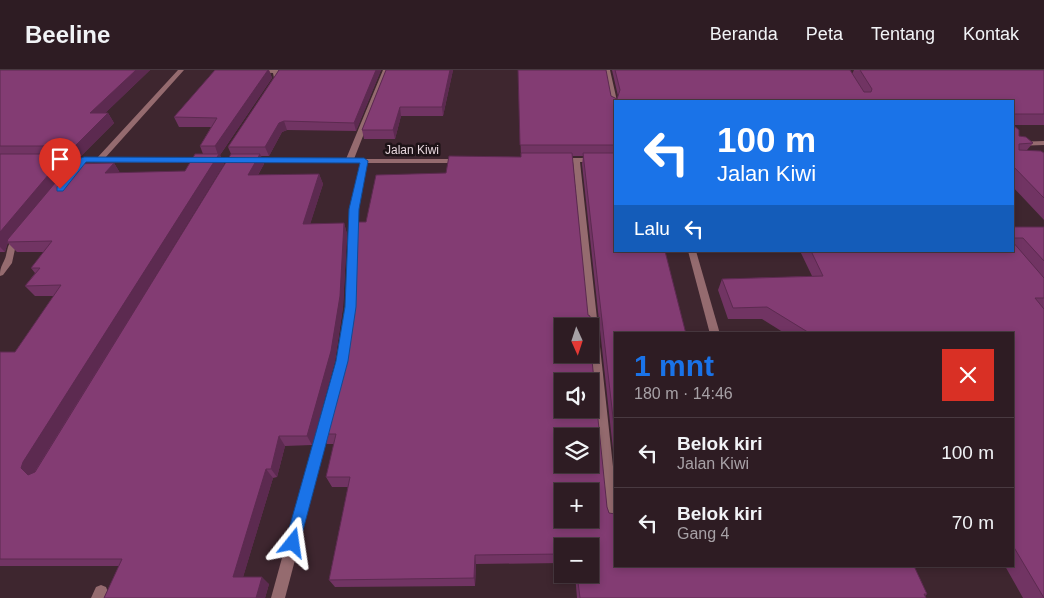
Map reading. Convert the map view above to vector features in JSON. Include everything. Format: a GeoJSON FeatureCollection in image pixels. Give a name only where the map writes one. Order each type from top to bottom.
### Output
{"type":"FeatureCollection","features":[{"type":"Feature","properties":{"kind":"street"},"geometry":{"type":"LineString","coordinates":[[99,160],[181,70]]}},
{"type":"Feature","properties":{"kind":"street"},"geometry":{"type":"LineString","coordinates":[[246,70],[276,72],[277,78],[266,94]]}},
{"type":"Feature","properties":{"kind":"street"},"geometry":{"type":"LineString","coordinates":[[350,161],[386,70]]}},
{"type":"Feature","properties":{"kind":"street"},"geometry":{"type":"LineString","coordinates":[[607,70],[614,102]]}},
{"type":"Feature","properties":{"kind":"street"},"geometry":{"type":"LineString","coordinates":[[1014,144],[1044,144]]}},
{"type":"Feature","properties":{"kind":"street"},"geometry":{"type":"LineString","coordinates":[[78,167],[84,159]]}},
{"type":"Feature","properties":{"kind":"street","name":"Jalan Kiwi"},"geometry":{"type":"LineString","coordinates":[[47,160],[470,160]]}},
{"type":"Feature","properties":{"kind":"street"},"geometry":{"type":"LineString","coordinates":[[557,160],[614,160]]}},
{"type":"Feature","properties":{"kind":"street"},"geometry":{"type":"LineString","coordinates":[[576,160],[612,516]]}},
{"type":"Feature","properties":{"kind":"street"},"geometry":{"type":"LineString","coordinates":[[337,380],[342,361],[350,307],[354,209],[364,161]]}},
{"type":"Feature","properties":{"kind":"street"},"geometry":{"type":"LineString","coordinates":[[0,273],[9,261],[11,248],[24,233]]}},
{"type":"Feature","properties":{"kind":"street"},"geometry":{"type":"LineString","coordinates":[[692,252],[714,332]]}},
{"type":"Feature","properties":{"kind":"street"},"geometry":{"type":"LineString","coordinates":[[278,598],[329,408]]}},
{"type":"Feature","properties":{"kind":"building"},"geometry":{"type":"Polygon","coordinates":[[[0,70],[136,70],[90,113],[108,113],[75,146],[0,146],[0,70]]]}},
{"type":"Feature","properties":{"kind":"building"},"geometry":{"type":"Polygon","coordinates":[[[215,70],[268,70],[215,146],[200,146],[217,118],[174,117],[215,70]]]}},
{"type":"Feature","properties":{"kind":"building"},"geometry":{"type":"Polygon","coordinates":[[[279,70],[376,70],[354,123],[284,121],[279,123],[265,147],[228,147],[279,70]]]}},
{"type":"Feature","properties":{"kind":"building"},"geometry":{"type":"Polygon","coordinates":[[[386,70],[450,70],[442,107],[400,107],[393,130],[362,130],[386,70]]]}},
{"type":"Feature","properties":{"kind":"building"},"geometry":{"type":"Polygon","coordinates":[[[518,70],[606,70],[611,96],[617,99],[620,90],[615,70],[850,70],[864,92],[871,92],[872,89],[860,70],[1044,70],[1044,114],[1014,114],[1014,100],[614,100],[614,145],[520,145],[518,70]]]}},
{"type":"Feature","properties":{"kind":"building"},"geometry":{"type":"Polygon","coordinates":[[[1014,126],[1019,130],[1019,136],[1026,137],[1033,143],[1019,144],[1019,150],[1041,151],[1044,153],[1044,198],[1014,167],[1014,126]]]}},
{"type":"Feature","properties":{"kind":"building"},"geometry":{"type":"Polygon","coordinates":[[[521,153],[572,153],[588,315],[590,318],[554,318],[554,363],[592,363],[593,373],[554,373],[554,418],[598,418],[599,428],[554,428],[554,473],[599,473],[599,429],[607,507],[609,513],[614,514],[614,567],[914,567],[927,594],[924,594],[926,598],[580,598],[578,583],[599,583],[599,538],[554,538],[554,554],[475,555],[474,578],[329,580],[350,477],[326,477],[336,434],[322,434],[345,350],[353,296],[356,222],[366,222],[376,175],[446,173],[449,156],[521,157],[521,153]]]}},
{"type":"Feature","properties":{"kind":"building"},"geometry":{"type":"Polygon","coordinates":[[[583,153],[614,153],[614,252],[665,252],[685,332],[614,332],[614,426],[583,153]]]}},
{"type":"Feature","properties":{"kind":"building"},"geometry":{"type":"Polygon","coordinates":[[[0,154],[66,154],[0,232],[0,154]]]}},
{"type":"Feature","properties":{"kind":"building"},"geometry":{"type":"Polygon","coordinates":[[[195,154],[219,154],[23,462],[21,468],[28,475],[35,472],[231,154],[260,154],[248,175],[319,174],[303,224],[344,223],[340,296],[331,351],[307,436],[279,436],[271,469],[266,469],[233,577],[262,577],[256,598],[104,598],[122,559],[0,559],[0,352],[15,352],[61,285],[25,286],[40,268],[31,268],[52,241],[7,242],[71,164],[114,163],[105,173],[185,171],[195,154]]]}},
{"type":"Feature","properties":{"kind":"building"},"geometry":{"type":"Polygon","coordinates":[[[1014,227],[1044,227],[1044,261],[1023,238],[1014,238],[1014,227]]]}},
{"type":"Feature","properties":{"kind":"building"},"geometry":{"type":"Polygon","coordinates":[[[1014,243],[1044,278],[1044,298],[1035,298],[1044,309],[1044,598],[1014,547],[1014,332],[808,332],[767,307],[733,308],[722,279],[823,276],[811,252],[1014,252],[1014,243]]]}},
{"type":"Feature","properties":{"kind":"route"},"geometry":{"type":"LineString","coordinates":[[60,189],[84,159],[364,161],[354,209],[350,307],[342,361],[293,543]]}}]}
